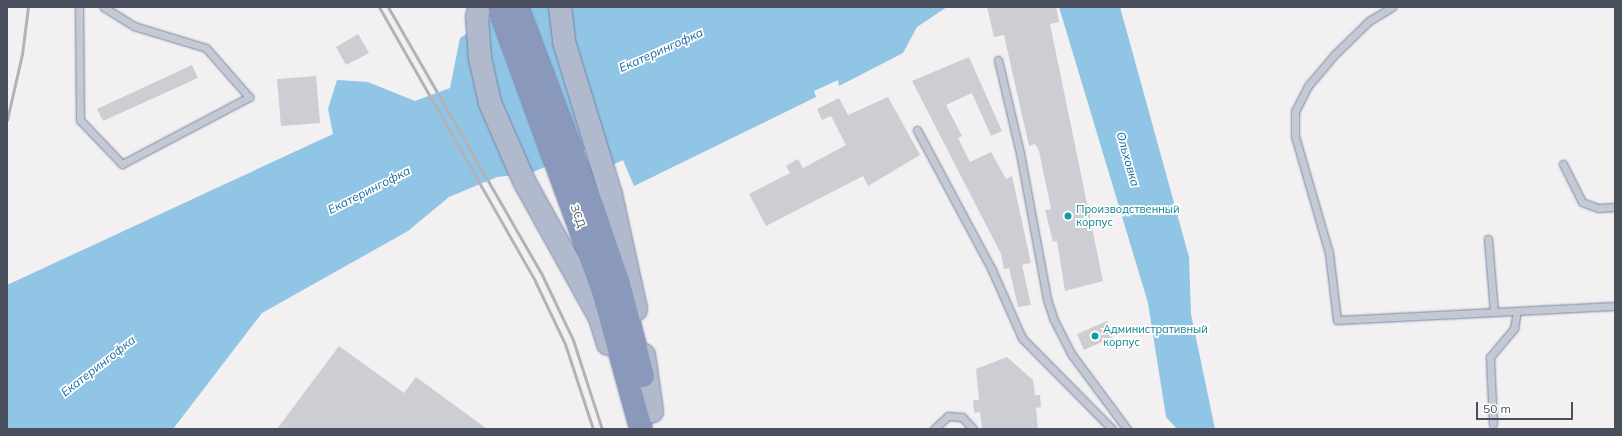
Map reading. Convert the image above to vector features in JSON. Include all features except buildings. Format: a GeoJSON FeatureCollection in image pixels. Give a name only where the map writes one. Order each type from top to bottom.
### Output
{"type":"FeatureCollection","features":[{"type":"Feature","properties":{"kind":"highway","name":"ЗСД"},"geometry":{"type":"LineString","coordinates":[[499,7],[601,284],[649,423]]}},
{"type":"Feature","properties":{"kind":"highway","name":"ЗСД"},"geometry":{"type":"LineString","coordinates":[[517,7],[619,284],[649,423]]}},
{"type":"Feature","properties":{"kind":"main road"},"geometry":{"type":"LineString","coordinates":[[480,7],[477,17],[480,58],[490,103],[525,183],[600,318],[636,429]]}},
{"type":"Feature","properties":{"kind":"main road"},"geometry":{"type":"LineString","coordinates":[[560,7],[564,42],[611,194],[639,322],[649,423]]}},
{"type":"Feature","properties":{"kind":"lane"},"geometry":{"type":"LineString","coordinates":[[79,7],[80,120],[122,164],[249,97],[206,48],[134,26],[104,7]]}},
{"type":"Feature","properties":{"kind":"lane"},"geometry":{"type":"LineString","coordinates":[[1392,7],[1370,20],[1335,54],[1308,86],[1295,111],[1295,136],[1329,253],[1337,320],[1615,306]]}},
{"type":"Feature","properties":{"kind":"lane"},"geometry":{"type":"LineString","coordinates":[[998,60],[1020,153],[1047,299],[1054,320],[1072,355],[1127,429]]}},
{"type":"Feature","properties":{"kind":"lane"},"geometry":{"type":"LineString","coordinates":[[917,130],[991,268],[1022,338],[1112,429]]}},
{"type":"Feature","properties":{"kind":"lane"},"geometry":{"type":"LineString","coordinates":[[1562,164],[1582,202],[1598,208],[1615,207]]}},
{"type":"Feature","properties":{"kind":"lane"},"geometry":{"type":"LineString","coordinates":[[1488,239],[1494,312]]}},
{"type":"Feature","properties":{"kind":"lane"},"geometry":{"type":"LineString","coordinates":[[1493,424],[1490,357],[1514,328],[1517,311]]}},
{"type":"Feature","properties":{"kind":"lane"},"geometry":{"type":"LineString","coordinates":[[934,429],[948,416],[962,417],[973,429]]}},
{"type":"Feature","properties":{"kind":"water","name":"Екатерингофка"},"geometry":{"type":"Polygon","coordinates":[[[509,7],[947,7],[917,27],[903,53],[839,86],[838,80],[814,91],[816,97],[634,186],[623,160],[608,167],[591,147],[531,173],[497,177],[449,197],[408,231],[262,313],[173,429],[7,429],[7,285],[333,134],[328,109],[337,80],[368,82],[415,101],[450,88],[460,38],[509,7]]]}},
{"type":"Feature","properties":{"kind":"water","name":"Ольховка"},"geometry":{"type":"Polygon","coordinates":[[[1059,7],[1120,7],[1189,257],[1191,314],[1215,429],[1177,429],[1166,417],[1148,303],[1059,7]]]}},
{"type":"Feature","properties":{"kind":"railway"},"geometry":{"type":"LineString","coordinates":[[7,120],[22,54],[28,7]]}},
{"type":"Feature","properties":{"kind":"railway"},"geometry":{"type":"LineString","coordinates":[[379,7],[535,281],[565,344],[593,429]]}},
{"type":"Feature","properties":{"kind":"railway"},"geometry":{"type":"LineString","coordinates":[[388,7],[543,277],[573,340],[602,429]]}},
{"type":"Feature","properties":{"kind":"place","name":"Производственный корпус"},"geometry":{"type":"Point","coordinates":[1068,216]}},
{"type":"Feature","properties":{"kind":"place","name":"Административный корпус"},"geometry":{"type":"Point","coordinates":[1095,336]}}]}
